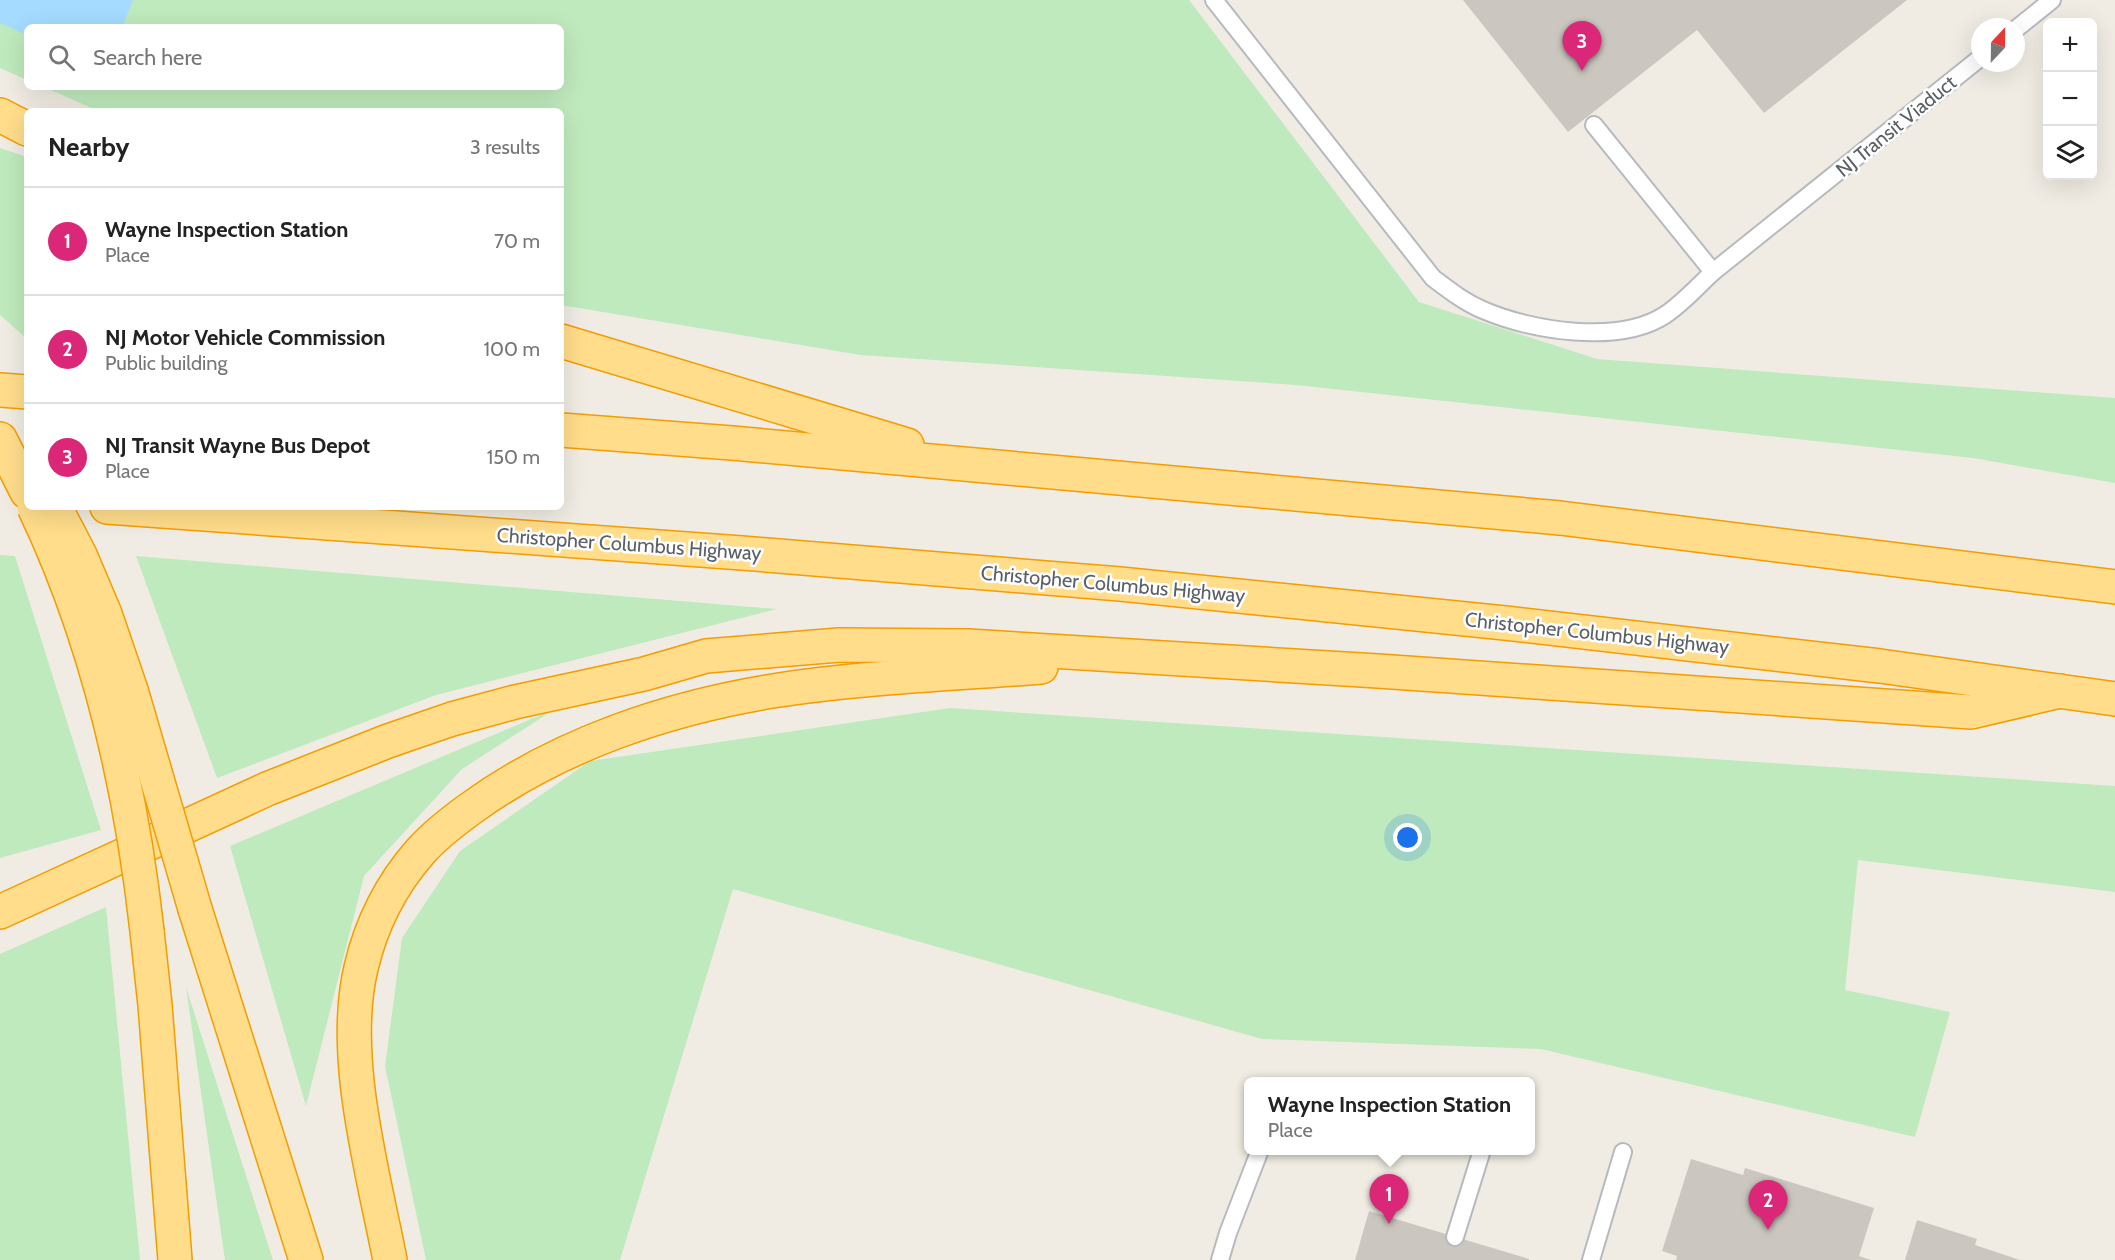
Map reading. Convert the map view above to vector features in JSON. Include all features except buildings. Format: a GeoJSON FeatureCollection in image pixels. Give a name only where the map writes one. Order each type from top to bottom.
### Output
{"type":"FeatureCollection","features":[{"type":"Feature","properties":{"kind":"highway"},"geometry":{"type":"LineString","coordinates":[[0,115],[24,127]]}},
{"type":"Feature","properties":{"kind":"highway"},"geometry":{"type":"LineString","coordinates":[[564,342],[978,466]]}},
{"type":"Feature","properties":{"kind":"highway"},"geometry":{"type":"LineString","coordinates":[[0,390],[24,392]]}},
{"type":"Feature","properties":{"kind":"highway"},"geometry":{"type":"LineString","coordinates":[[0,419],[24,455]]}},
{"type":"Feature","properties":{"kind":"highway"},"geometry":{"type":"LineString","coordinates":[[564,430],[732,443],[1560,518],[2115,587]]}},
{"type":"Feature","properties":{"kind":"highway"},"geometry":{"type":"LineString","coordinates":[[0,439],[24,486]]}},
{"type":"Feature","properties":{"kind":"highway"},"geometry":{"type":"LineString","coordinates":[[0,499],[24,501]]}},
{"type":"Feature","properties":{"kind":"highway"},"geometry":{"type":"LineString","coordinates":[[35,510],[62,572],[102,695],[131,819],[155,1005],[175,1260]]}},
{"type":"Feature","properties":{"kind":"highway"},"geometry":{"type":"LineString","coordinates":[[58,510],[105,614],[131,690],[195,909],[306,1260]]}},
{"type":"Feature","properties":{"kind":"highway","name":"Christopher Columbus Highway"},"geometry":{"type":"LineString","coordinates":[[149,510],[731,552],[1131,585],[1505,623],[1880,666],[2115,699]]}},
{"type":"Feature","properties":{"kind":"highway"},"geometry":{"type":"LineString","coordinates":[[0,912],[267,789],[388,741],[452,719],[514,702],[644,674],[706,656],[839,645],[968,646],[1165,657],[1971,712],[2060,691]]}},
{"type":"Feature","properties":{"kind":"highway"},"geometry":{"type":"LineString","coordinates":[[390,1260],[362,1111],[355,1060],[355,1013],[360,970],[372,927],[393,888],[420,852],[453,821],[498,789],[557,757],[598,739],[713,703],[778,690],[841,682],[1165,657]]}},
{"type":"Feature","properties":{"kind":"lane","name":"NJ Transit Viaduct"},"geometry":{"type":"LineString","coordinates":[[1214,0],[1433,278],[1456,296],[1484,310],[1521,322],[1559,330],[1596,333],[1635,327],[1665,315],[1713,272],[1971,65]]}},
{"type":"Feature","properties":{"kind":"lane"},"geometry":{"type":"LineString","coordinates":[[2025,22],[2052,0]]}},
{"type":"Feature","properties":{"kind":"lane"},"geometry":{"type":"LineString","coordinates":[[1594,125],[1713,272]]}},
{"type":"Feature","properties":{"kind":"lane"},"geometry":{"type":"LineString","coordinates":[[1591,1260],[1623,1152]]}},
{"type":"Feature","properties":{"kind":"lane"},"geometry":{"type":"LineString","coordinates":[[1220,1260],[1258,1155]]}},
{"type":"Feature","properties":{"kind":"lane"},"geometry":{"type":"LineString","coordinates":[[1455,1237],[1480,1155]]}},
{"type":"Feature","properties":{"kind":"green space"},"geometry":{"type":"Polygon","coordinates":[[[0,0],[1189,0],[1419,302],[1597,359],[2115,398],[2115,483],[1973,458],[1296,385],[860,355],[564,306],[564,108],[91,108],[51,90],[564,90],[564,24],[24,24],[24,79],[0,68],[0,0]]]}},
{"type":"Feature","properties":{"kind":"green space"},"geometry":{"type":"Polygon","coordinates":[[[0,148],[24,156],[24,336],[0,315],[0,148]]]}},
{"type":"Feature","properties":{"kind":"green space"},"geometry":{"type":"Polygon","coordinates":[[[0,555],[15,556],[101,830],[0,858],[0,555]]]}},
{"type":"Feature","properties":{"kind":"green space"},"geometry":{"type":"Polygon","coordinates":[[[136,556],[777,609],[436,695],[217,778],[136,556]]]}},
{"type":"Feature","properties":{"kind":"green space"},"geometry":{"type":"Polygon","coordinates":[[[950,708],[2115,786],[2115,892],[1858,860],[1845,990],[1950,1012],[1915,1137],[1541,1049],[1262,1039],[733,889],[620,1260],[426,1260],[385,1066],[402,938],[460,851],[590,761],[950,708]]]}},
{"type":"Feature","properties":{"kind":"green space"},"geometry":{"type":"Polygon","coordinates":[[[555,709],[462,769],[364,876],[306,1106],[230,846],[555,709]]]}},
{"type":"Feature","properties":{"kind":"green space"},"geometry":{"type":"Polygon","coordinates":[[[106,907],[140,1260],[0,1260],[0,954],[106,907]]]}},
{"type":"Feature","properties":{"kind":"green space"},"geometry":{"type":"Polygon","coordinates":[[[186,987],[273,1260],[225,1260],[186,987]]]}},
{"type":"Feature","properties":{"kind":"water"},"geometry":{"type":"Polygon","coordinates":[[[0,0],[133,0],[122,24],[24,24],[24,34],[0,23],[0,0]]]}},
{"type":"Feature","properties":{"kind":"place","name":"NJ Transit Wayne Bus Depot"},"geometry":{"type":"Point","coordinates":[1582,71]}},
{"type":"Feature","properties":{"kind":"place","name":"Wayne Inspection Station"},"geometry":{"type":"Point","coordinates":[1389,1224]}},
{"type":"Feature","properties":{"kind":"place","name":"NJ Motor Vehicle Commission"},"geometry":{"type":"Point","coordinates":[1768,1230]}}]}
